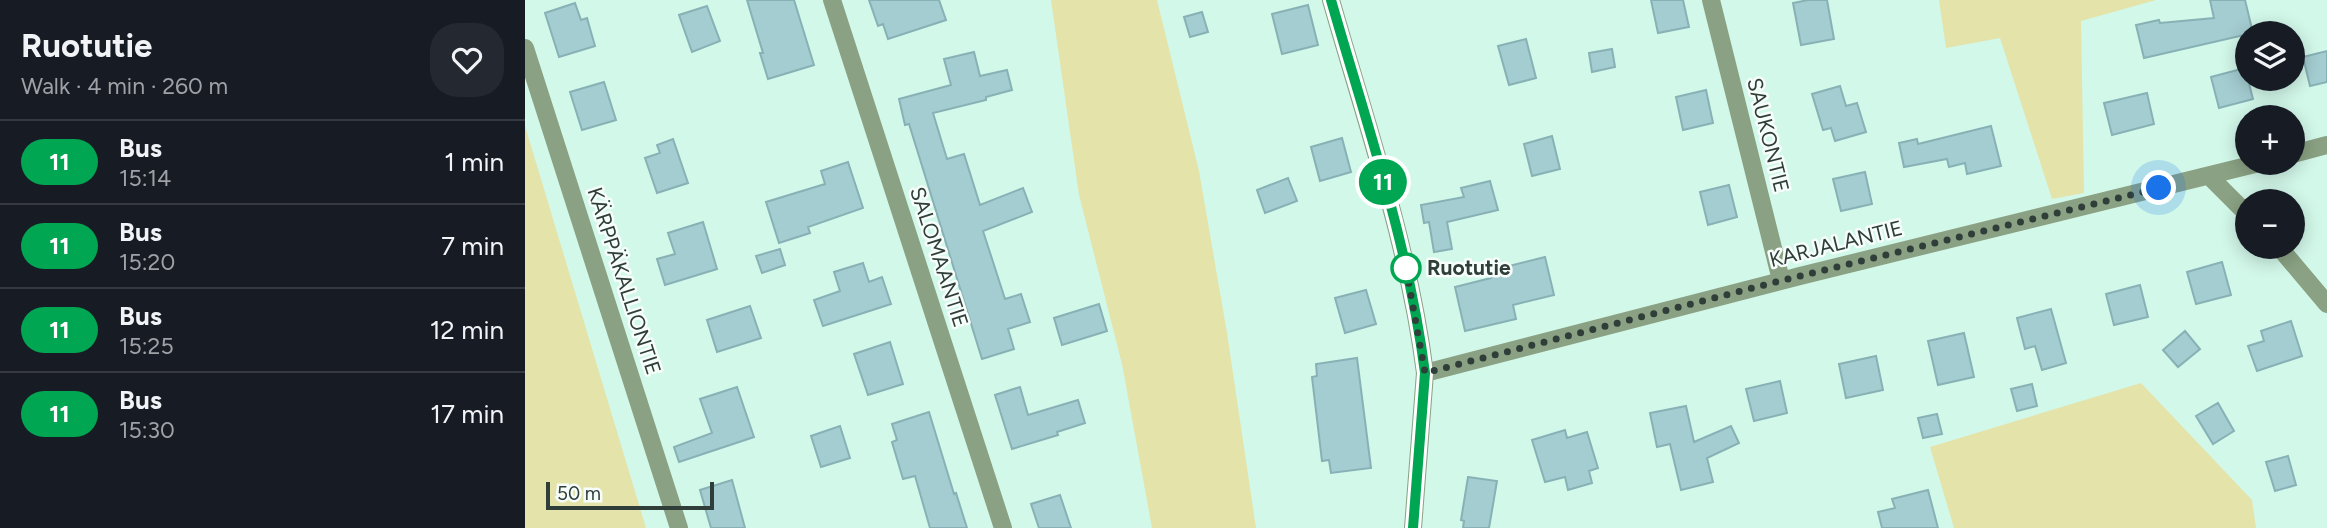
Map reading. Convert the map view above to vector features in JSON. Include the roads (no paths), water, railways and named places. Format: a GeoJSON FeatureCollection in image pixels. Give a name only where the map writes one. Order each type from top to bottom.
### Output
{"type":"FeatureCollection","features":[{"type":"Feature","properties":{"kind":"street","name":"SALOMAANTIE"},"geometry":{"type":"LineString","coordinates":[[832,0],[1003,528]]}},
{"type":"Feature","properties":{"kind":"street"},"geometry":{"type":"LineString","coordinates":[[1331,0],[1404,257],[1425,373],[1413,528]]}},
{"type":"Feature","properties":{"kind":"street","name":"SAUKONTIE"},"geometry":{"type":"LineString","coordinates":[[1711,0],[1781,280]]}},
{"type":"Feature","properties":{"kind":"street","name":"KÄRPPÄKALLIONTIE"},"geometry":{"type":"LineString","coordinates":[[525,48],[679,528]]}},
{"type":"Feature","properties":{"kind":"street"},"geometry":{"type":"LineString","coordinates":[[2305,151],[2327,145]]}},
{"type":"Feature","properties":{"kind":"street","name":"KARJALANTIE"},"geometry":{"type":"LineString","coordinates":[[1425,373],[1781,280],[2235,169]]}},
{"type":"Feature","properties":{"kind":"street"},"geometry":{"type":"LineString","coordinates":[[2209,176],[2235,202]]}},
{"type":"Feature","properties":{"kind":"street"},"geometry":{"type":"LineString","coordinates":[[2289,259],[2327,304]]}},
{"type":"Feature","properties":{"kind":"place","name":"Ruotutie"},"geometry":{"type":"Point","coordinates":[1406,268]}}]}
